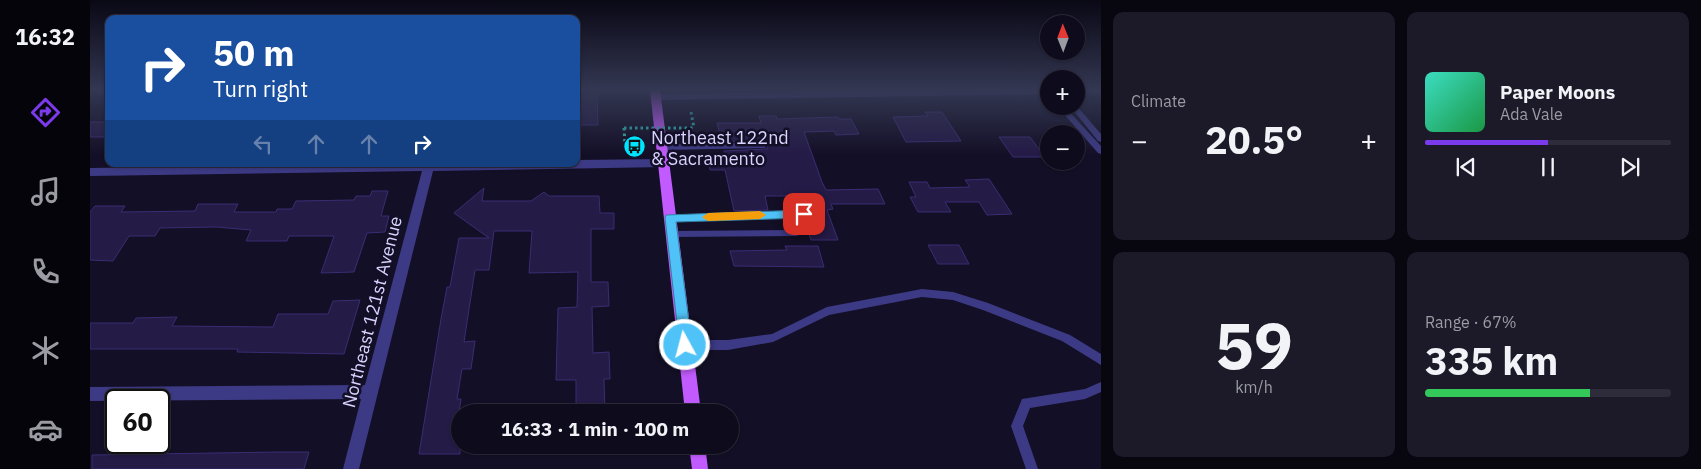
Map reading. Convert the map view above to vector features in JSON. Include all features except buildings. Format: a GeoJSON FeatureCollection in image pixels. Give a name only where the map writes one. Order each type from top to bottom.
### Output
{"type":"FeatureCollection","features":[{"type":"Feature","properties":{"kind":"main road"},"geometry":{"type":"LineString","coordinates":[[658,112],[692,404]]}},
{"type":"Feature","properties":{"kind":"main road"},"geometry":{"type":"LineString","coordinates":[[698,454],[700,469]]}},
{"type":"Feature","properties":{"kind":"street"},"geometry":{"type":"LineString","coordinates":[[580,164],[664,163]]}},
{"type":"Feature","properties":{"kind":"street"},"geometry":{"type":"LineString","coordinates":[[90,172],[332,167]]}},
{"type":"Feature","properties":{"kind":"street","name":"Northeast 121st Avenue"},"geometry":{"type":"LineString","coordinates":[[351,469],[428,167]]}},
{"type":"Feature","properties":{"kind":"street"},"geometry":{"type":"LineString","coordinates":[[90,394],[371,392]]}},
{"type":"Feature","properties":{"kind":"lane"},"geometry":{"type":"LineString","coordinates":[[1068,115],[1101,151]]}},
{"type":"Feature","properties":{"kind":"lane"},"geometry":{"type":"LineString","coordinates":[[1081,115],[1101,139]]}},
{"type":"Feature","properties":{"kind":"lane"},"geometry":{"type":"LineString","coordinates":[[662,147],[762,146]]}},
{"type":"Feature","properties":{"kind":"lane"},"geometry":{"type":"LineString","coordinates":[[670,218],[804,214]]}},
{"type":"Feature","properties":{"kind":"lane"},"geometry":{"type":"LineString","coordinates":[[672,234],[796,232]]}},
{"type":"Feature","properties":{"kind":"lane"},"geometry":{"type":"LineString","coordinates":[[685,345],[728,344],[773,338],[827,311],[922,293],[952,296],[985,306],[1066,338],[1101,360]]}},
{"type":"Feature","properties":{"kind":"lane"},"geometry":{"type":"LineString","coordinates":[[1032,469],[1017,426],[1026,403],[1085,394],[1101,387]]}},
{"type":"Feature","properties":{"kind":"path"},"geometry":{"type":"LineString","coordinates":[[626,144],[624,128],[694,128],[691,112]]}},
{"type":"Feature","properties":{"kind":"slow traffic"},"geometry":{"type":"LineString","coordinates":[[708,217],[760,215]]}},
{"type":"Feature","properties":{"kind":"place","name":"Northeast 122nd & Sacramento"},"geometry":{"type":"Point","coordinates":[635,147]}},
{"type":"Feature","properties":{"kind":"route"},"geometry":{"type":"LineString","coordinates":[[685,345],[670,218],[804,214]]}}]}
